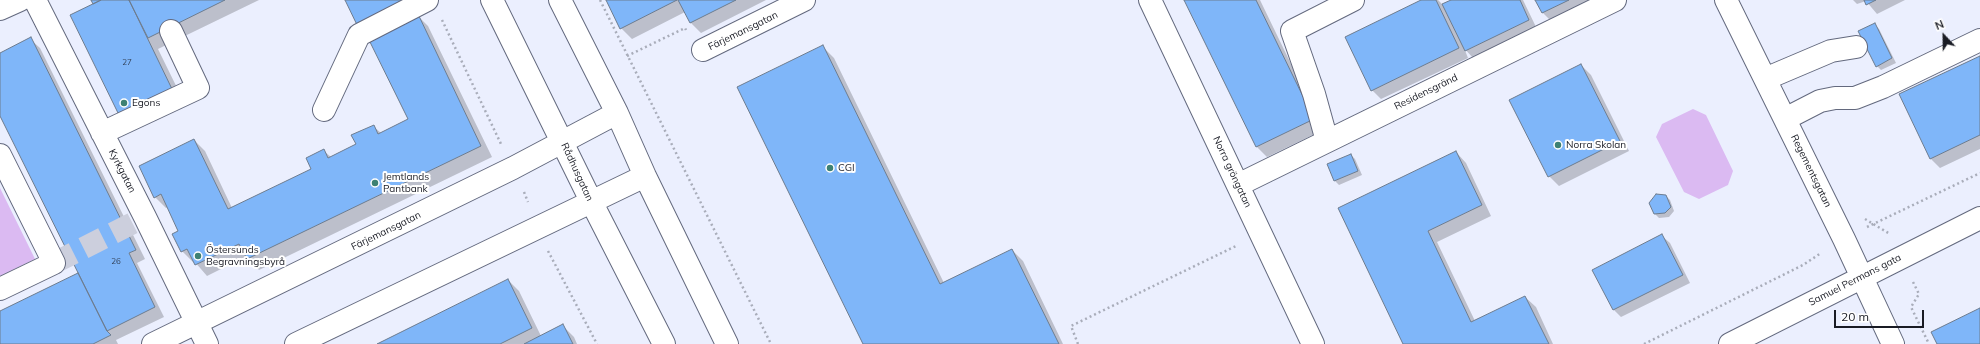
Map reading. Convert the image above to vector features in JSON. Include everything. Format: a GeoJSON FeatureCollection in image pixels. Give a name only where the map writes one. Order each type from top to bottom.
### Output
{"type":"FeatureCollection","features":[{"type":"Feature","properties":{"kind":"street"},"geometry":{"type":"LineString","coordinates":[[0,10],[20,0]]}},
{"type":"Feature","properties":{"kind":"street","name":"Kyrkgatan"},"geometry":{"type":"LineString","coordinates":[[35,0],[197,323],[206,344]]}},
{"type":"Feature","properties":{"kind":"street"},"geometry":{"type":"LineString","coordinates":[[324,110],[359,35],[427,0]]}},
{"type":"Feature","properties":{"kind":"street","name":"Rådhusgatan"},"geometry":{"type":"LineString","coordinates":[[492,0],[563,141],[592,203],[664,344]]}},
{"type":"Feature","properties":{"kind":"street"},"geometry":{"type":"LineString","coordinates":[[560,0],[727,344]]}},
{"type":"Feature","properties":{"kind":"street","name":"Färjemansgatan"},"geometry":{"type":"LineString","coordinates":[[703,50],[804,0]]}},
{"type":"Feature","properties":{"kind":"street","name":"Norra gröngatan"},"geometry":{"type":"LineString","coordinates":[[1150,0],[1238,185],[1260,235],[1313,344]]}},
{"type":"Feature","properties":{"kind":"street"},"geometry":{"type":"LineString","coordinates":[[1327,141],[1314,94],[1292,31],[1353,0]]}},
{"type":"Feature","properties":{"kind":"street","name":"Residensgränd"},"geometry":{"type":"LineString","coordinates":[[1238,185],[1614,0]]}},
{"type":"Feature","properties":{"kind":"street","name":"Regementsgatan"},"geometry":{"type":"LineString","coordinates":[[1726,0],[1844,239],[1893,344]]}},
{"type":"Feature","properties":{"kind":"street"},"geometry":{"type":"LineString","coordinates":[[102,134],[198,88],[172,31]]}},
{"type":"Feature","properties":{"kind":"street"},"geometry":{"type":"LineString","coordinates":[[1785,119],[1820,100],[1855,98],[1883,87],[1980,40]]}},
{"type":"Feature","properties":{"kind":"street"},"geometry":{"type":"LineString","coordinates":[[1765,79],[1831,51],[1856,47]]}},
{"type":"Feature","properties":{"kind":"street","name":"Färjemansgatan"},"geometry":{"type":"LineString","coordinates":[[153,344],[513,168],[616,113]]}},
{"type":"Feature","properties":{"kind":"street"},"geometry":{"type":"LineString","coordinates":[[0,155],[54,263],[0,289]]}},
{"type":"Feature","properties":{"kind":"street"},"geometry":{"type":"LineString","coordinates":[[296,344],[592,203],[645,176]]}},
{"type":"Feature","properties":{"kind":"street","name":"Samuel Permans gata"},"geometry":{"type":"LineString","coordinates":[[1730,344],[1861,276],[1980,218]]}},
{"type":"Feature","properties":{"kind":"path"},"geometry":{"type":"LineString","coordinates":[[600,0],[771,344]]}},
{"type":"Feature","properties":{"kind":"path"},"geometry":{"type":"LineString","coordinates":[[628,56],[685,28],[703,50]]}},
{"type":"Feature","properties":{"kind":"path"},"geometry":{"type":"LineString","coordinates":[[1644,344],[1803,265],[1844,239],[1980,173]]}},
{"type":"Feature","properties":{"kind":"path"},"geometry":{"type":"LineString","coordinates":[[1078,344],[1071,326],[1260,235]]}},
{"type":"Feature","properties":{"kind":"shaded area"},"geometry":{"type":"Polygon","coordinates":[[[1693,109],[1706,115],[1733,171],[1728,185],[1699,199],[1684,192],[1656,137],[1662,124],[1693,109]]]}},
{"type":"Feature","properties":{"kind":"shaded area"},"geometry":{"type":"Polygon","coordinates":[[[0,188],[35,259],[0,276],[0,188]]]}},
{"type":"Feature","properties":{"kind":"building"},"geometry":{"type":"Polygon","coordinates":[[[91,0],[101,0],[93,4],[91,0]]]}},
{"type":"Feature","properties":{"kind":"building"},"geometry":{"type":"Polygon","coordinates":[[[101,0],[129,0],[172,89],[119,115],[70,15],[101,0]]]}},
{"type":"Feature","properties":{"kind":"building"},"geometry":{"type":"Polygon","coordinates":[[[129,0],[225,0],[148,38],[129,0]]]}},
{"type":"Feature","properties":{"kind":"building"},"geometry":{"type":"Polygon","coordinates":[[[345,0],[409,0],[359,29],[345,0]]]}},
{"type":"Feature","properties":{"kind":"building"},"geometry":{"type":"Polygon","coordinates":[[[606,0],[677,0],[620,29],[606,0]]]}},
{"type":"Feature","properties":{"kind":"building"},"geometry":{"type":"Polygon","coordinates":[[[678,0],[736,0],[690,23],[678,0]]]}},
{"type":"Feature","properties":{"kind":"building"},"geometry":{"type":"Polygon","coordinates":[[[1184,0],[1256,0],[1314,119],[1256,147],[1184,0]]]}},
{"type":"Feature","properties":{"kind":"building"},"geometry":{"type":"Polygon","coordinates":[[[1421,0],[1436,0],[1459,48],[1371,91],[1345,37],[1421,0]]]}},
{"type":"Feature","properties":{"kind":"building"},"geometry":{"type":"Polygon","coordinates":[[[1451,0],[1520,0],[1529,20],[1465,51],[1442,4],[1451,0]]]}},
{"type":"Feature","properties":{"kind":"building"},"geometry":{"type":"Polygon","coordinates":[[[1535,0],[1569,0],[1542,13],[1535,0]]]}},
{"type":"Feature","properties":{"kind":"building"},"geometry":{"type":"Polygon","coordinates":[[[1864,0],[1876,0],[1866,5],[1864,0]]]}},
{"type":"Feature","properties":{"kind":"building"},"geometry":{"type":"Polygon","coordinates":[[[418,14],[481,146],[247,259],[239,244],[195,265],[187,249],[181,252],[172,234],[178,231],[161,194],[154,198],[139,166],[194,139],[228,209],[311,169],[306,158],[324,149],[328,158],[356,144],[351,135],[374,125],[378,134],[408,119],[368,38],[418,14]]]}},
{"type":"Feature","properties":{"kind":"building"},"geometry":{"type":"Polygon","coordinates":[[[1875,23],[1892,58],[1876,67],[1858,31],[1875,23]]]}},
{"type":"Feature","properties":{"kind":"building"},"geometry":{"type":"Polygon","coordinates":[[[31,37],[136,250],[129,253],[155,307],[107,331],[0,116],[0,53],[31,37]]]}},
{"type":"Feature","properties":{"kind":"building","name":"CGI"},"geometry":{"type":"Polygon","coordinates":[[[823,45],[940,284],[1012,249],[1059,344],[863,344],[737,87],[823,45]]]}},
{"type":"Feature","properties":{"kind":"building"},"geometry":{"type":"Polygon","coordinates":[[[1980,56],[1980,135],[1930,159],[1899,94],[1980,56]]]}},
{"type":"Feature","properties":{"kind":"building"},"geometry":{"type":"Polygon","coordinates":[[[1581,64],[1620,141],[1548,177],[1509,100],[1581,64]]]}},
{"type":"Feature","properties":{"kind":"building"},"geometry":{"type":"Polygon","coordinates":[[[1456,151],[1482,205],[1428,231],[1471,322],[1525,296],[1549,344],[1403,344],[1338,208],[1456,151]]]}},
{"type":"Feature","properties":{"kind":"building"},"geometry":{"type":"Polygon","coordinates":[[[1351,154],[1358,171],[1334,181],[1327,164],[1351,154]]]}},
{"type":"Feature","properties":{"kind":"building"},"geometry":{"type":"Polygon","coordinates":[[[1656,194],[1666,195],[1671,207],[1665,213],[1654,214],[1649,203],[1656,194]]]}},
{"type":"Feature","properties":{"kind":"building"},"geometry":{"type":"Polygon","coordinates":[[[1662,234],[1683,275],[1613,310],[1592,270],[1662,234]]]}},
{"type":"Feature","properties":{"kind":"building"},"geometry":{"type":"Polygon","coordinates":[[[78,273],[107,331],[111,335],[93,344],[0,344],[0,311],[78,273]]]}},
{"type":"Feature","properties":{"kind":"building"},"geometry":{"type":"Polygon","coordinates":[[[508,279],[532,328],[500,344],[377,344],[508,279]]]}},
{"type":"Feature","properties":{"kind":"building"},"geometry":{"type":"Polygon","coordinates":[[[1980,308],[1980,344],[1937,344],[1931,332],[1980,308]]]}},
{"type":"Feature","properties":{"kind":"building"},"geometry":{"type":"Polygon","coordinates":[[[563,324],[573,344],[524,344],[563,324]]]}},
{"type":"Feature","properties":{"kind":"tunnel"},"geometry":{"type":"LineString","coordinates":[[54,263],[145,217]]}},
{"type":"Feature","properties":{"kind":"place","name":"Egons"},"geometry":{"type":"Point","coordinates":[124,103]}},
{"type":"Feature","properties":{"kind":"place","name":"Norra Skolan"},"geometry":{"type":"Point","coordinates":[1558,145]}},
{"type":"Feature","properties":{"kind":"place","name":"CGI"},"geometry":{"type":"Point","coordinates":[830,168]}},
{"type":"Feature","properties":{"kind":"place","name":"Jemtlands Pantbank"},"geometry":{"type":"Point","coordinates":[375,183]}},
{"type":"Feature","properties":{"kind":"place","name":"Östersunds Begravningsbyrå"},"geometry":{"type":"Point","coordinates":[198,256]}}]}
